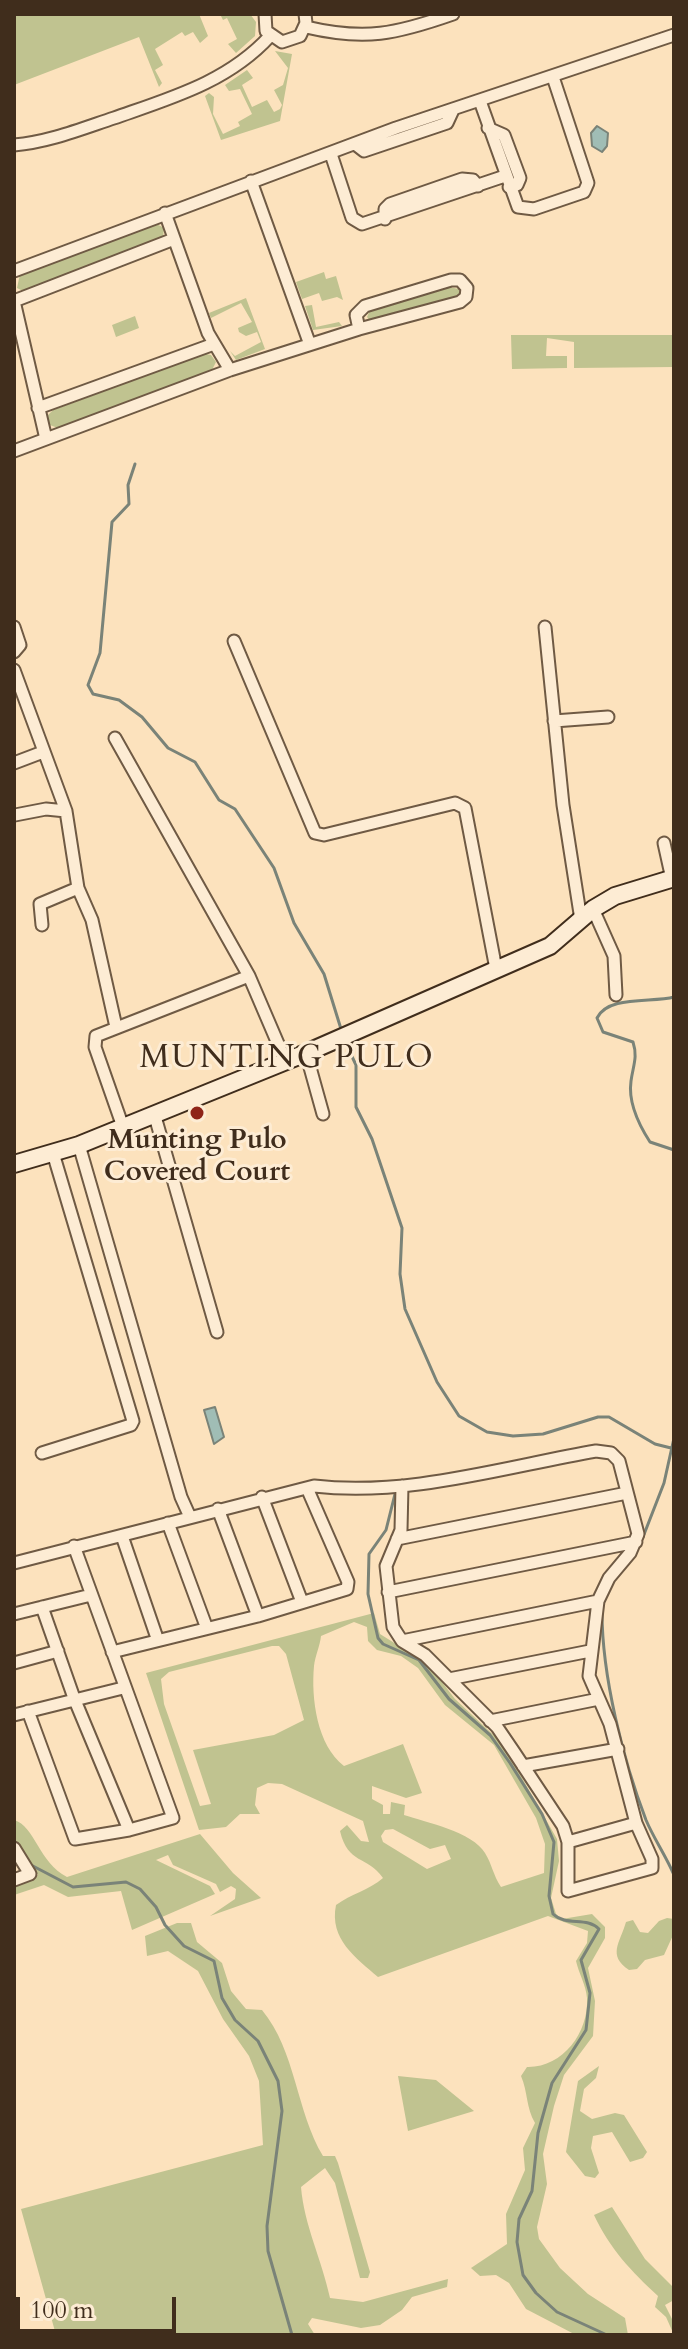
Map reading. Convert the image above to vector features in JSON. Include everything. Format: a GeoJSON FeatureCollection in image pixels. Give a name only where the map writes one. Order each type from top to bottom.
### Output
{"type":"FeatureCollection","features":[{"type":"Feature","properties":{"kind":"main road"},"geometry":{"type":"LineString","coordinates":[[14,1164],[79,1145],[306,1053],[557,943],[587,915],[625,892],[673,878]]}},
{"type":"Feature","properties":{"kind":"street"},"geometry":{"type":"LineString","coordinates":[[265,14],[264,25],[270,36],[288,42],[300,36],[306,27],[305,14]]}},
{"type":"Feature","properties":{"kind":"street"},"geometry":{"type":"LineString","coordinates":[[306,27],[367,37],[413,28],[453,14]]}},
{"type":"Feature","properties":{"kind":"street"},"geometry":{"type":"LineString","coordinates":[[14,271],[251,181],[674,35]]}},
{"type":"Feature","properties":{"kind":"street"},"geometry":{"type":"LineString","coordinates":[[14,145],[56,137],[187,93],[237,65],[270,36]]}},
{"type":"Feature","properties":{"kind":"street"},"geometry":{"type":"LineString","coordinates":[[507,182],[516,205],[524,210],[588,188],[553,77]]}},
{"type":"Feature","properties":{"kind":"street"},"geometry":{"type":"LineString","coordinates":[[331,154],[355,221],[366,224],[385,219],[385,209],[390,204],[465,179],[478,186],[507,182],[517,185],[520,178],[504,135],[488,128],[480,101]]}},
{"type":"Feature","properties":{"kind":"street"},"geometry":{"type":"LineString","coordinates":[[251,181],[309,342]]}},
{"type":"Feature","properties":{"kind":"street"},"geometry":{"type":"LineString","coordinates":[[165,213],[214,344],[230,370]]}},
{"type":"Feature","properties":{"kind":"street"},"geometry":{"type":"LineString","coordinates":[[46,439],[14,301],[174,239]]}},
{"type":"Feature","properties":{"kind":"street"},"geometry":{"type":"LineString","coordinates":[[14,451],[309,342],[359,329],[460,302],[466,297],[467,288],[460,280],[451,280],[371,303],[356,315],[359,329]]}},
{"type":"Feature","properties":{"kind":"street"},"geometry":{"type":"LineString","coordinates":[[38,408],[214,344]]}},
{"type":"Feature","properties":{"kind":"street"},"geometry":{"type":"LineString","coordinates":[[14,627],[20,645],[14,652]]}},
{"type":"Feature","properties":{"kind":"street"},"geometry":{"type":"LineString","coordinates":[[545,627],[568,843],[587,915],[614,956],[616,995]]}},
{"type":"Feature","properties":{"kind":"street"},"geometry":{"type":"LineString","coordinates":[[234,641],[315,833],[324,835],[455,803],[465,808],[496,969]]}},
{"type":"Feature","properties":{"kind":"street"},"geometry":{"type":"LineString","coordinates":[[14,670],[17,693],[66,811],[78,888],[92,920],[116,1027]]}},
{"type":"Feature","properties":{"kind":"street"},"geometry":{"type":"LineString","coordinates":[[554,721],[608,717]]}},
{"type":"Feature","properties":{"kind":"street"},"geometry":{"type":"LineString","coordinates":[[115,738],[249,976],[285,1060]]}},
{"type":"Feature","properties":{"kind":"street"},"geometry":{"type":"LineString","coordinates":[[14,763],[43,752]]}},
{"type":"Feature","properties":{"kind":"street"},"geometry":{"type":"LineString","coordinates":[[15,815],[46,809],[66,811]]}},
{"type":"Feature","properties":{"kind":"street"},"geometry":{"type":"LineString","coordinates":[[664,843],[673,878]]}},
{"type":"Feature","properties":{"kind":"street"},"geometry":{"type":"LineString","coordinates":[[42,925],[40,904],[78,888]]}},
{"type":"Feature","properties":{"kind":"street"},"geometry":{"type":"LineString","coordinates":[[123,1127],[95,1047],[96,1036],[249,976]]}},
{"type":"Feature","properties":{"kind":"street"},"geometry":{"type":"LineString","coordinates":[[306,1053],[323,1114]]}},
{"type":"Feature","properties":{"kind":"street"},"geometry":{"type":"LineString","coordinates":[[154,1113],[217,1332]]}},
{"type":"Feature","properties":{"kind":"street"},"geometry":{"type":"LineString","coordinates":[[79,1145],[181,1497],[190,1517]]}},
{"type":"Feature","properties":{"kind":"street"},"geometry":{"type":"LineString","coordinates":[[42,1453],[131,1425],[133,1421],[53,1153]]}},
{"type":"Feature","properties":{"kind":"street"},"geometry":{"type":"LineString","coordinates":[[14,1563],[262,1497],[307,1488],[353,1491],[402,1486],[604,1451],[619,1461],[638,1527],[636,1542],[609,1578],[598,1601],[589,1676],[618,1749],[636,1823],[652,1859],[652,1868],[571,1892],[567,1888],[568,1842],[563,1826],[523,1766],[490,1721],[425,1655],[402,1641],[391,1621],[386,1566],[402,1523],[402,1486]]}},
{"type":"Feature","properties":{"kind":"street"},"geometry":{"type":"LineString","coordinates":[[112,1652],[157,1638],[258,1616],[348,1587],[307,1488]]}},
{"type":"Feature","properties":{"kind":"street"},"geometry":{"type":"LineString","coordinates":[[397,1539],[627,1493]]}},
{"type":"Feature","properties":{"kind":"street"},"geometry":{"type":"LineString","coordinates":[[262,1497],[302,1602]]}},
{"type":"Feature","properties":{"kind":"street"},"geometry":{"type":"LineString","coordinates":[[218,1509],[258,1616]]}},
{"type":"Feature","properties":{"kind":"street"},"geometry":{"type":"LineString","coordinates":[[168,1523],[206,1626]]}},
{"type":"Feature","properties":{"kind":"street"},"geometry":{"type":"LineString","coordinates":[[122,1536],[157,1638]]}},
{"type":"Feature","properties":{"kind":"street"},"geometry":{"type":"LineString","coordinates":[[388,1592],[636,1542]]}},
{"type":"Feature","properties":{"kind":"street"},"geometry":{"type":"LineString","coordinates":[[28,1711],[74,1837],[129,1830],[169,1821],[173,1816],[123,1688],[74,1546]]}},
{"type":"Feature","properties":{"kind":"street"},"geometry":{"type":"LineString","coordinates":[[14,1614],[91,1595]]}},
{"type":"Feature","properties":{"kind":"street"},"geometry":{"type":"LineString","coordinates":[[402,1641],[598,1601]]}},
{"type":"Feature","properties":{"kind":"street"},"geometry":{"type":"LineString","coordinates":[[42,1607],[74,1698],[129,1830]]}},
{"type":"Feature","properties":{"kind":"street"},"geometry":{"type":"LineString","coordinates":[[14,1663],[58,1651]]}},
{"type":"Feature","properties":{"kind":"street"},"geometry":{"type":"LineString","coordinates":[[449,1679],[590,1651]]}},
{"type":"Feature","properties":{"kind":"street"},"geometry":{"type":"LineString","coordinates":[[14,1715],[123,1688]]}},
{"type":"Feature","properties":{"kind":"street"},"geometry":{"type":"LineString","coordinates":[[490,1721],[599,1699]]}},
{"type":"Feature","properties":{"kind":"street"},"geometry":{"type":"LineString","coordinates":[[523,1766],[618,1749]]}},
{"type":"Feature","properties":{"kind":"street"},"geometry":{"type":"LineString","coordinates":[[568,1842],[636,1823]]}},
{"type":"Feature","properties":{"kind":"street"},"geometry":{"type":"LineString","coordinates":[[14,1848],[30,1874],[14,1880]]}},
{"type":"Feature","properties":{"kind":"green space"},"geometry":{"type":"Polygon","coordinates":[[[14,14],[199,14],[208,36],[200,43],[193,32],[185,36],[182,32],[155,49],[163,65],[155,70],[162,83],[159,87],[139,37],[14,85],[14,14]]]}},
{"type":"Feature","properties":{"kind":"green space"},"geometry":{"type":"Polygon","coordinates":[[[220,14],[250,14],[256,22],[255,36],[236,53],[228,44],[237,39],[227,18],[223,20],[220,14]]]}},
{"type":"Feature","properties":{"kind":"green space"},"geometry":{"type":"Polygon","coordinates":[[[275,51],[292,54],[280,121],[221,140],[205,96],[209,93],[214,97],[213,114],[223,134],[240,126],[238,122],[252,114],[240,89],[229,91],[225,85],[247,70],[253,78],[242,85],[252,107],[267,100],[274,112],[280,109],[282,105],[274,90],[283,85],[288,68],[275,51]]]}},
{"type":"Feature","properties":{"kind":"green space"},"geometry":{"type":"Polygon","coordinates":[[[155,223],[164,228],[163,238],[25,292],[17,288],[20,274],[155,223]]]}},
{"type":"Feature","properties":{"kind":"green space"},"geometry":{"type":"Polygon","coordinates":[[[324,272],[326,279],[336,276],[343,300],[337,297],[322,301],[319,293],[302,299],[296,282],[324,272]]]}},
{"type":"Feature","properties":{"kind":"green space"},"geometry":{"type":"Polygon","coordinates":[[[449,287],[459,289],[459,295],[370,321],[367,317],[370,310],[449,287]]]}},
{"type":"Feature","properties":{"kind":"green space"},"geometry":{"type":"Polygon","coordinates":[[[246,298],[265,349],[236,360],[230,351],[235,356],[261,342],[257,332],[246,336],[239,332],[238,328],[252,322],[241,303],[211,318],[209,313],[246,298]]]}},
{"type":"Feature","properties":{"kind":"green space"},"geometry":{"type":"Polygon","coordinates":[[[312,305],[316,327],[339,322],[342,326],[313,330],[305,306],[312,305]]]}},
{"type":"Feature","properties":{"kind":"green space"},"geometry":{"type":"Polygon","coordinates":[[[135,316],[139,328],[116,337],[112,325],[135,316]]]}},
{"type":"Feature","properties":{"kind":"green space"},"geometry":{"type":"Polygon","coordinates":[[[511,335],[674,335],[674,367],[574,368],[574,342],[547,338],[546,356],[567,356],[567,368],[512,369],[511,335]]]}},
{"type":"Feature","properties":{"kind":"green space"},"geometry":{"type":"Polygon","coordinates":[[[206,354],[216,362],[212,370],[58,428],[47,424],[47,416],[53,410],[206,354]]]}},
{"type":"Feature","properties":{"kind":"green space"},"geometry":{"type":"Polygon","coordinates":[[[374,1613],[380,1634],[428,1664],[455,1699],[502,1743],[557,1839],[559,1861],[551,1898],[556,1914],[562,1919],[592,1914],[605,1927],[605,1938],[588,1968],[595,2001],[593,2036],[564,2075],[543,2154],[547,2184],[537,2227],[539,2239],[560,2268],[588,2294],[625,2318],[628,2335],[576,2335],[526,2309],[509,2283],[496,2275],[480,2276],[471,2268],[507,2244],[506,2214],[525,2170],[523,2148],[535,2123],[521,2076],[527,2067],[540,2066],[562,2055],[578,2035],[587,1998],[576,1961],[587,1943],[588,1931],[548,1916],[378,1977],[346,1947],[340,1938],[335,1917],[336,1905],[383,1878],[353,1855],[343,1842],[340,1831],[347,1825],[361,1841],[369,1842],[363,1821],[282,1784],[268,1783],[257,1788],[255,1805],[260,1814],[240,1814],[226,1827],[199,1830],[146,1673],[374,1613]],[[354,1622],[321,1636],[314,1666],[315,1707],[322,1734],[335,1757],[344,1766],[403,1744],[422,1793],[406,1798],[372,1786],[372,1799],[383,1805],[383,1814],[390,1814],[391,1802],[405,1805],[404,1815],[470,1839],[485,1853],[501,1887],[544,1873],[545,1844],[536,1818],[494,1745],[445,1705],[418,1668],[401,1656],[377,1650],[368,1641],[367,1627],[354,1622]],[[279,1646],[169,1672],[161,1679],[164,1704],[200,1806],[211,1804],[193,1750],[274,1735],[304,1720],[286,1654],[279,1646]],[[393,1829],[385,1830],[381,1836],[383,1842],[427,1869],[451,1859],[445,1845],[430,1849],[393,1829]]]}},
{"type":"Feature","properties":{"kind":"green space"},"geometry":{"type":"Polygon","coordinates":[[[14,1820],[27,1829],[50,1863],[67,1877],[200,1834],[233,1873],[261,1898],[210,1916],[235,1899],[236,1889],[231,1886],[220,1892],[216,1884],[173,1865],[168,1855],[156,1860],[210,1886],[215,1894],[132,1930],[121,1891],[68,1897],[44,1885],[14,1895],[14,1885],[38,1875],[14,1843],[14,1820]]]}},
{"type":"Feature","properties":{"kind":"green space"},"geometry":{"type":"Polygon","coordinates":[[[674,1919],[674,1933],[664,1955],[645,1960],[637,1969],[629,1970],[617,1954],[626,1922],[633,1920],[640,1932],[648,1933],[659,1921],[674,1919]]]}},
{"type":"Feature","properties":{"kind":"green space"},"geometry":{"type":"Polygon","coordinates":[[[177,1923],[191,1923],[197,1942],[222,1963],[231,1991],[246,2009],[262,2010],[273,2026],[289,2062],[314,2138],[323,2156],[335,2156],[338,2163],[370,2272],[368,2278],[360,2278],[335,2183],[325,2168],[301,2187],[330,2298],[363,2302],[448,2279],[447,2287],[412,2297],[402,2310],[380,2325],[361,2328],[312,2318],[308,2324],[315,2335],[56,2335],[21,2209],[263,2145],[259,2081],[249,2056],[223,2019],[198,1971],[168,1951],[147,1956],[145,1936],[177,1923]]]}},
{"type":"Feature","properties":{"kind":"green space"},"geometry":{"type":"Polygon","coordinates":[[[599,2066],[596,2078],[584,2089],[580,2111],[592,2119],[615,2113],[624,2115],[647,2152],[643,2158],[630,2162],[612,2132],[593,2136],[591,2148],[599,2173],[595,2178],[585,2176],[566,2152],[578,2081],[599,2066]]]}},
{"type":"Feature","properties":{"kind":"green space"},"geometry":{"type":"Polygon","coordinates":[[[398,2076],[436,2080],[474,2111],[408,2131],[398,2076]]]}},
{"type":"Feature","properties":{"kind":"green space"},"geometry":{"type":"Polygon","coordinates":[[[612,2207],[645,2259],[674,2288],[674,2300],[665,2305],[674,2323],[674,2335],[666,2317],[655,2307],[658,2296],[622,2259],[594,2215],[612,2207]]]}},
{"type":"Feature","properties":{"kind":"water"},"geometry":{"type":"Polygon","coordinates":[[[597,126],[608,133],[607,146],[602,152],[592,146],[591,133],[597,126]]]}},
{"type":"Feature","properties":{"kind":"water"},"geometry":{"type":"Polygon","coordinates":[[[215,1407],[224,1437],[214,1444],[204,1410],[215,1407]]]}},
{"type":"Feature","properties":{"kind":"waterway"},"geometry":{"type":"LineString","coordinates":[[135,464],[128,485],[129,504],[112,522],[100,653],[88,685],[93,694],[119,700],[142,717],[168,748],[195,762],[219,800],[235,809],[274,868],[294,923],[324,974],[341,1029]]}},
{"type":"Feature","properties":{"kind":"waterway"},"geometry":{"type":"LineString","coordinates":[[674,997],[620,1003],[603,1011],[597,1018],[603,1032],[633,1042],[635,1057],[631,1097],[635,1113],[650,1142],[674,1150]]}},
{"type":"Feature","properties":{"kind":"waterway"},"geometry":{"type":"LineString","coordinates":[[346,1044],[356,1065],[356,1107],[372,1139],[402,1228],[400,1274],[405,1309],[437,1382],[459,1416],[487,1432],[513,1436],[543,1434],[598,1417],[609,1417],[655,1444],[671,1448]]}},
{"type":"Feature","properties":{"kind":"waterway"},"geometry":{"type":"LineString","coordinates":[[643,1537],[664,1483],[674,1438]]}},
{"type":"Feature","properties":{"kind":"waterway"},"geometry":{"type":"LineString","coordinates":[[396,1490],[386,1530],[369,1554],[368,1594],[378,1638],[383,1644],[419,1660],[449,1699],[490,1735],[542,1814],[554,1842],[549,1896],[553,1914],[599,1929],[581,1960],[590,1993],[586,2030],[552,2083],[538,2133],[532,2191],[519,2219],[517,2242],[523,2275],[536,2293],[557,2312],[607,2335]]}},
{"type":"Feature","properties":{"kind":"waterway"},"geometry":{"type":"LineString","coordinates":[[602,1612],[610,1690],[629,1771],[646,1820],[674,1875]]}},
{"type":"Feature","properties":{"kind":"waterway"},"geometry":{"type":"LineString","coordinates":[[31,1865],[73,1887],[126,1882],[140,1889],[184,1946],[214,1961],[222,1998],[235,2020],[258,2041],[278,2081],[282,2111],[267,2226],[268,2251],[292,2335]]}},
{"type":"Feature","properties":{"kind":"place","name":"Munting Pulo Covered Court"},"geometry":{"type":"Point","coordinates":[197,1113]}},
{"type":"Feature","properties":{"kind":"district","name":"MUNTING PULO"},"geometry":{"type":"Point","coordinates":[287,1060]}}]}
